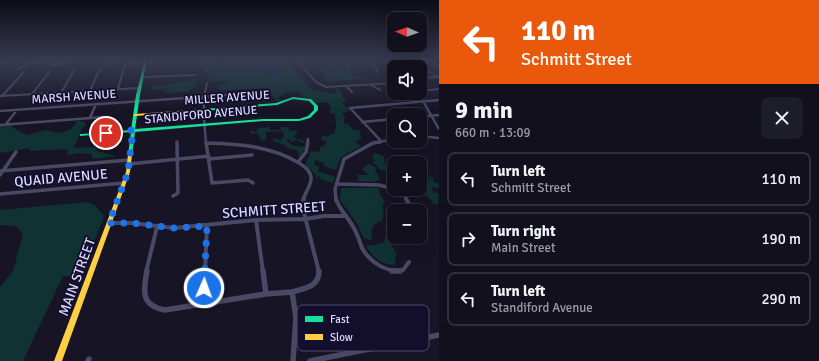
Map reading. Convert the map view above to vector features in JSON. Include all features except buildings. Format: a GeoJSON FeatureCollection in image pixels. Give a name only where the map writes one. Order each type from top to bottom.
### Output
{"type":"FeatureCollection","features":[{"type":"Feature","properties":{"kind":"street"},"geometry":{"type":"LineString","coordinates":[[1,96],[19,77]]}},
{"type":"Feature","properties":{"kind":"street"},"geometry":{"type":"LineString","coordinates":[[32,94],[45,77]]}},
{"type":"Feature","properties":{"kind":"street"},"geometry":{"type":"LineString","coordinates":[[61,92],[71,77]]}},
{"type":"Feature","properties":{"kind":"street"},"geometry":{"type":"LineString","coordinates":[[90,91],[96,77]]}},
{"type":"Feature","properties":{"kind":"street"},"geometry":{"type":"LineString","coordinates":[[118,89],[121,77]]}},
{"type":"Feature","properties":{"kind":"street"},"geometry":{"type":"LineString","coordinates":[[142,77],[146,77]]}},
{"type":"Feature","properties":{"kind":"street","name":"MAIN STREET"},"geometry":{"type":"LineString","coordinates":[[58,361],[124,183],[129,162],[137,101],[142,77]]}},
{"type":"Feature","properties":{"kind":"street"},"geometry":{"type":"LineString","coordinates":[[312,77],[319,84],[331,87],[387,84]]}},
{"type":"Feature","properties":{"kind":"street"},"geometry":{"type":"LineString","coordinates":[[427,78],[438,77]]}},
{"type":"Feature","properties":{"kind":"street"},"geometry":{"type":"LineString","coordinates":[[207,83],[204,97],[204,110],[212,183],[248,180],[253,183]]}},
{"type":"Feature","properties":{"kind":"street"},"geometry":{"type":"LineString","coordinates":[[371,85],[380,90]]}},
{"type":"Feature","properties":{"kind":"street"},"geometry":{"type":"LineString","coordinates":[[346,86],[352,92]]}},
{"type":"Feature","properties":{"kind":"street"},"geometry":{"type":"LineString","coordinates":[[1,96],[140,88]]}},
{"type":"Feature","properties":{"kind":"street"},"geometry":{"type":"LineString","coordinates":[[427,90],[439,89]]}},
{"type":"Feature","properties":{"kind":"street","name":"MARSH AVENUE"},"geometry":{"type":"LineString","coordinates":[[0,111],[269,92]]}},
{"type":"Feature","properties":{"kind":"street","name":"MILLER AVENUE"},"geometry":{"type":"LineString","coordinates":[[135,115],[277,104],[293,98],[307,99],[316,106]]}},
{"type":"Feature","properties":{"kind":"street"},"geometry":{"type":"LineString","coordinates":[[381,141],[350,108],[439,100]]}},
{"type":"Feature","properties":{"kind":"street"},"geometry":{"type":"LineString","coordinates":[[422,102],[439,129]]}},
{"type":"Feature","properties":{"kind":"street"},"geometry":{"type":"LineString","coordinates":[[90,118],[96,104]]}},
{"type":"Feature","properties":{"kind":"street","name":"STANDIFORD AVENUE"},"geometry":{"type":"LineString","coordinates":[[81,135],[263,120],[299,120],[313,114],[316,110],[316,106]]}},
{"type":"Feature","properties":{"kind":"street"},"geometry":{"type":"LineString","coordinates":[[6,124],[17,110]]}},
{"type":"Feature","properties":{"kind":"street"},"geometry":{"type":"LineString","coordinates":[[427,116],[439,115]]}},
{"type":"Feature","properties":{"kind":"street"},"geometry":{"type":"LineString","coordinates":[[0,125],[104,117]]}},
{"type":"Feature","properties":{"kind":"street"},"geometry":{"type":"LineString","coordinates":[[362,122],[387,120]]}},
{"type":"Feature","properties":{"kind":"street"},"geometry":{"type":"LineString","coordinates":[[427,137],[439,138]]}},
{"type":"Feature","properties":{"kind":"street"},"geometry":{"type":"LineString","coordinates":[[298,162],[306,152],[308,139]]}},
{"type":"Feature","properties":{"kind":"street"},"geometry":{"type":"LineString","coordinates":[[387,140],[373,143],[344,159],[335,192],[337,204],[353,226],[364,251],[377,264],[392,271],[398,272],[403,270],[408,262]]}},
{"type":"Feature","properties":{"kind":"street"},"geometry":{"type":"LineString","coordinates":[[173,196],[178,193],[177,142]]}},
{"type":"Feature","properties":{"kind":"street"},"geometry":{"type":"LineString","coordinates":[[157,227],[144,287],[145,296],[148,303],[155,308],[165,310],[266,294],[292,292],[312,286],[318,280],[320,275],[319,267],[305,219],[304,200],[311,177],[309,172],[298,162],[278,152],[252,146],[207,143]]}},
{"type":"Feature","properties":{"kind":"street"},"geometry":{"type":"LineString","coordinates":[[0,175],[1,171],[16,152]]}},
{"type":"Feature","properties":{"kind":"street"},"geometry":{"type":"LineString","coordinates":[[1,171],[252,155]]}},
{"type":"Feature","properties":{"kind":"street","name":"QUAID AVENUE"},"geometry":{"type":"LineString","coordinates":[[0,194],[124,183]]}},
{"type":"Feature","properties":{"kind":"street"},"geometry":{"type":"LineString","coordinates":[[338,184],[380,185],[387,187]]}},
{"type":"Feature","properties":{"kind":"street"},"geometry":{"type":"LineString","coordinates":[[405,196],[409,204]]}},
{"type":"Feature","properties":{"kind":"street","name":"SCHMITT STREET"},"geometry":{"type":"LineString","coordinates":[[109,223],[132,223],[174,228],[207,226],[256,220],[305,219],[324,216],[345,216]]}},
{"type":"Feature","properties":{"kind":"street"},"geometry":{"type":"LineString","coordinates":[[256,220],[266,294]]}},
{"type":"Feature","properties":{"kind":"street"},"geometry":{"type":"LineString","coordinates":[[203,304],[207,226]]}},
{"type":"Feature","properties":{"kind":"street"},"geometry":{"type":"LineString","coordinates":[[292,292],[296,317],[293,361]]}},
{"type":"Feature","properties":{"kind":"street"},"geometry":{"type":"LineString","coordinates":[[429,337],[439,335]]}},
{"type":"Feature","properties":{"kind":"street"},"geometry":{"type":"LineString","coordinates":[[310,361],[360,351]]}},
{"type":"Feature","properties":{"kind":"green space"},"geometry":{"type":"Polygon","coordinates":[[[209,77],[300,77],[312,90],[334,94],[336,93],[335,89],[338,89],[346,101],[342,103],[350,111],[342,113],[346,118],[344,118],[344,123],[349,125],[353,130],[359,130],[361,133],[359,134],[362,137],[355,142],[361,146],[341,157],[336,170],[324,166],[324,163],[315,160],[314,165],[319,167],[318,171],[335,177],[333,183],[322,180],[319,176],[316,179],[316,175],[305,165],[311,151],[320,152],[320,147],[323,147],[326,144],[326,141],[322,141],[321,137],[324,135],[328,137],[331,134],[334,134],[336,128],[335,114],[330,113],[331,107],[327,102],[316,103],[309,98],[302,97],[299,91],[292,93],[291,91],[286,92],[277,98],[282,100],[277,102],[268,88],[221,90],[217,88],[217,86],[226,83],[225,81],[229,80],[210,82],[209,77]]]}},
{"type":"Feature","properties":{"kind":"green space"},"geometry":{"type":"Polygon","coordinates":[[[324,77],[361,77],[371,79],[336,81],[333,83],[325,80],[324,77]]]}},
{"type":"Feature","properties":{"kind":"green space"},"geometry":{"type":"Polygon","coordinates":[[[198,79],[195,84],[197,85],[187,92],[165,93],[166,88],[164,88],[164,90],[161,88],[158,90],[151,89],[150,87],[178,83],[180,81],[189,82],[198,79]]]}},
{"type":"Feature","properties":{"kind":"green space"},"geometry":{"type":"Polygon","coordinates":[[[77,121],[83,121],[86,125],[82,128],[74,148],[96,147],[97,151],[116,156],[93,159],[91,154],[79,153],[67,155],[68,149],[30,151],[30,148],[0,153],[0,126],[9,125],[26,135],[46,130],[60,133],[71,129],[77,121]]]}},
{"type":"Feature","properties":{"kind":"green space"},"geometry":{"type":"Polygon","coordinates":[[[269,127],[270,130],[280,130],[282,127],[290,127],[288,130],[295,130],[298,133],[293,136],[295,137],[294,138],[303,140],[305,144],[297,140],[292,142],[287,138],[287,141],[294,146],[305,147],[301,157],[298,155],[299,153],[297,150],[286,148],[287,146],[273,141],[273,138],[281,140],[284,136],[283,131],[266,132],[266,140],[263,141],[258,133],[251,134],[250,130],[256,132],[258,130],[257,128],[269,127]]]}},
{"type":"Feature","properties":{"kind":"green space"},"geometry":{"type":"Polygon","coordinates":[[[375,153],[384,156],[387,172],[380,169],[373,163],[375,160],[372,157],[375,153]]]}},
{"type":"Feature","properties":{"kind":"green space"},"geometry":{"type":"Polygon","coordinates":[[[369,164],[377,168],[375,169],[380,180],[376,182],[356,181],[359,179],[357,175],[369,175],[362,169],[369,164]]]}},
{"type":"Feature","properties":{"kind":"green space"},"geometry":{"type":"Polygon","coordinates":[[[429,176],[433,178],[434,182],[439,184],[439,188],[431,187],[432,191],[439,194],[438,204],[434,204],[427,196],[427,179],[430,180],[429,176]]]}},
{"type":"Feature","properties":{"kind":"green space"},"geometry":{"type":"Polygon","coordinates":[[[341,188],[379,188],[380,195],[385,201],[383,206],[383,219],[372,227],[372,239],[370,240],[364,238],[356,222],[340,200],[341,188]]]}},
{"type":"Feature","properties":{"kind":"green space"},"geometry":{"type":"Polygon","coordinates":[[[87,202],[96,206],[104,216],[81,276],[63,276],[23,361],[0,361],[0,287],[13,271],[23,234],[16,226],[0,225],[0,210],[87,202]]]}},
{"type":"Feature","properties":{"kind":"green space"},"geometry":{"type":"Polygon","coordinates":[[[387,228],[387,244],[391,244],[396,252],[395,265],[386,264],[378,260],[371,254],[366,246],[383,243],[386,235],[385,230],[387,228]]]}},
{"type":"Feature","properties":{"kind":"traffic: fast"},"geometry":{"type":"LineString","coordinates":[[130,155],[138,95],[142,77]]}},
{"type":"Feature","properties":{"kind":"traffic: fast"},"geometry":{"type":"LineString","coordinates":[[81,135],[263,120],[299,120],[309,117],[316,110],[316,106],[310,100],[293,98],[277,104],[191,111]]}},
{"type":"Feature","properties":{"kind":"traffic: slow"},"geometry":{"type":"LineString","coordinates":[[135,115],[191,111]]}},
{"type":"Feature","properties":{"kind":"traffic: slow"},"geometry":{"type":"LineString","coordinates":[[58,361],[128,172],[130,155]]}},
{"type":"Feature","properties":{"kind":"route"},"geometry":{"type":"LineString","coordinates":[[106,133],[133,130],[128,172],[109,223],[145,224],[157,227],[174,228],[207,226],[204,288]]}}]}
